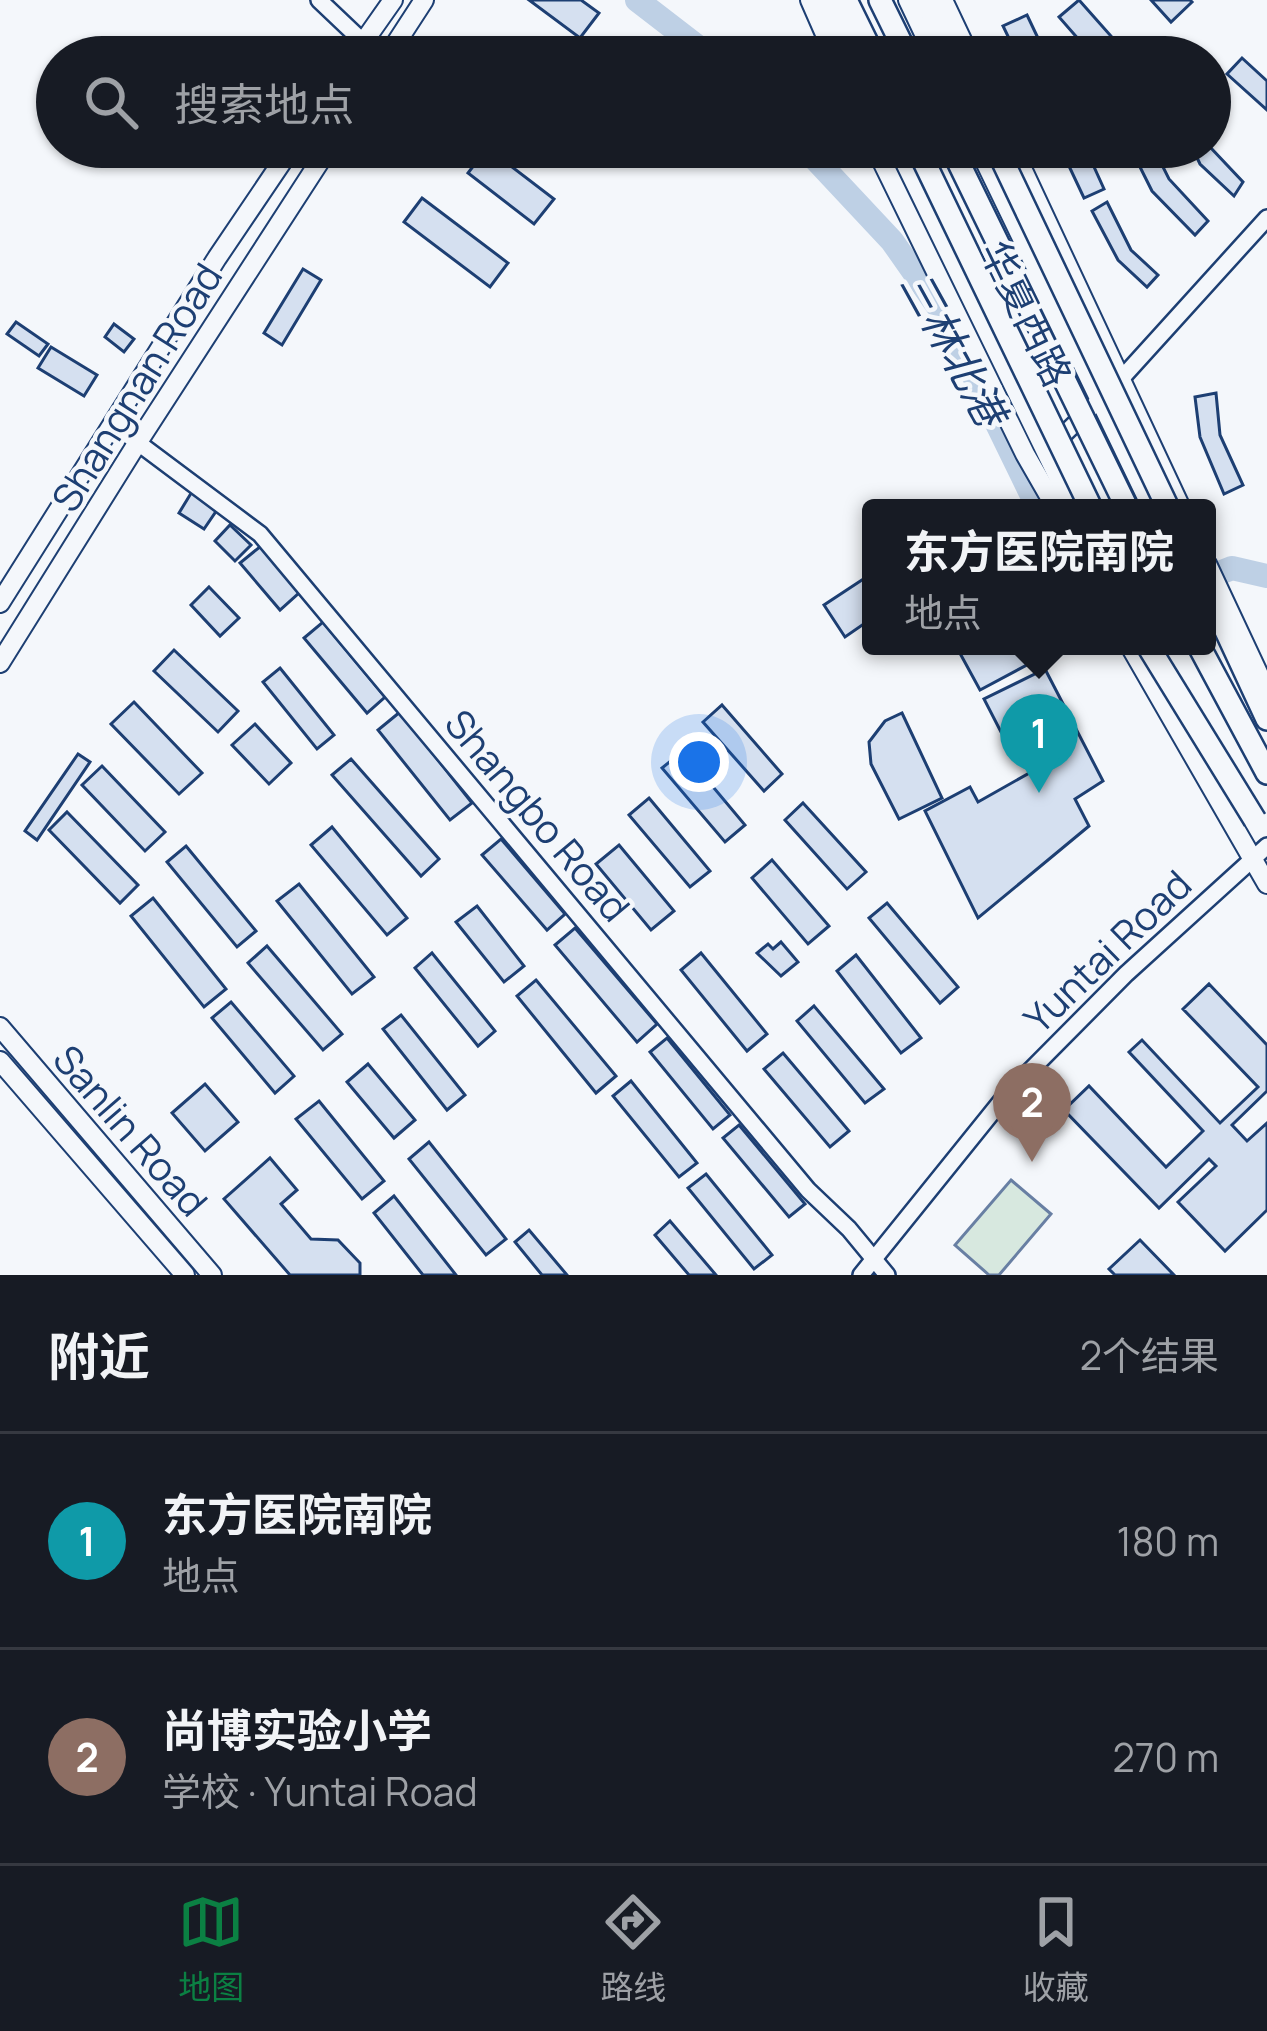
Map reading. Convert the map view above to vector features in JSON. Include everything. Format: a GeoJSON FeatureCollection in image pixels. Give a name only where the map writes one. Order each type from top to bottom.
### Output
{"type":"FeatureCollection","features":[{"type":"Feature","properties":{"kind":"highway"},"geometry":{"type":"LineString","coordinates":[[827,0],[840,36]]}},
{"type":"Feature","properties":{"kind":"highway"},"geometry":{"type":"LineString","coordinates":[[844,0],[861,36]]}},
{"type":"Feature","properties":{"kind":"highway"},"geometry":{"type":"LineString","coordinates":[[880,0],[898,36]]}},
{"type":"Feature","properties":{"kind":"highway"},"geometry":{"type":"LineString","coordinates":[[926,0],[943,36]]}},
{"type":"Feature","properties":{"kind":"highway"},"geometry":{"type":"LineString","coordinates":[[910,168],[1078,499]]}},
{"type":"Feature","properties":{"kind":"highway"},"geometry":{"type":"LineString","coordinates":[[924,168],[1079,499]]}},
{"type":"Feature","properties":{"kind":"highway"},"geometry":{"type":"LineString","coordinates":[[961,168],[1123,499]]}},
{"type":"Feature","properties":{"kind":"highway"},"geometry":{"type":"LineString","coordinates":[[1006,168],[1164,499]]}},
{"type":"Feature","properties":{"kind":"highway"},"geometry":{"type":"LineString","coordinates":[[1216,610],[1267,720]]}},
{"type":"Feature","properties":{"kind":"highway"},"geometry":{"type":"LineString","coordinates":[[1158,655],[1263,835]]}},
{"type":"Feature","properties":{"kind":"highway"},"geometry":{"type":"LineString","coordinates":[[1204,655],[1267,773]]}},
{"type":"Feature","properties":{"kind":"main road"},"geometry":{"type":"LineString","coordinates":[[368,36],[393,0]]}},
{"type":"Feature","properties":{"kind":"main road"},"geometry":{"type":"LineString","coordinates":[[398,36],[424,0]]}},
{"type":"Feature","properties":{"kind":"main road"},"geometry":{"type":"LineString","coordinates":[[810,0],[835,36]]}},
{"type":"Feature","properties":{"kind":"main road"},"geometry":{"type":"LineString","coordinates":[[908,0],[925,36]]}},
{"type":"Feature","properties":{"kind":"main road"},"geometry":{"type":"LineString","coordinates":[[943,0],[960,36]]}},
{"type":"Feature","properties":{"kind":"main road","name":"Shangnan Road"},"geometry":{"type":"LineString","coordinates":[[0,603],[278,168]]}},
{"type":"Feature","properties":{"kind":"main road","name":"Shangnan Road"},"geometry":{"type":"LineString","coordinates":[[0,663],[315,168]]}},
{"type":"Feature","properties":{"kind":"main road"},"geometry":{"type":"LineString","coordinates":[[884,168],[1051,499]]}},
{"type":"Feature","properties":{"kind":"main road","name":"华夏西路"},"geometry":{"type":"LineString","coordinates":[[924,168],[1079,499]]}},
{"type":"Feature","properties":{"kind":"main road"},"geometry":{"type":"LineString","coordinates":[[988,168],[1148,499]]}},
{"type":"Feature","properties":{"kind":"main road"},"geometry":{"type":"LineString","coordinates":[[1022,168],[1177,499]]}},
{"type":"Feature","properties":{"kind":"main road"},"geometry":{"type":"LineString","coordinates":[[1216,590],[1267,720]]}},
{"type":"Feature","properties":{"kind":"main road"},"geometry":{"type":"LineString","coordinates":[[1216,626],[1267,692]]}},
{"type":"Feature","properties":{"kind":"main road"},"geometry":{"type":"LineString","coordinates":[[1135,655],[1267,884]]}},
{"type":"Feature","properties":{"kind":"main road"},"geometry":{"type":"LineString","coordinates":[[1158,655],[1216,770],[1251,860]]}},
{"type":"Feature","properties":{"kind":"main road","name":"Sanlin Road"},"geometry":{"type":"LineString","coordinates":[[0,1028],[212,1275]]}},
{"type":"Feature","properties":{"kind":"main road","name":"Sanlin Road"},"geometry":{"type":"LineString","coordinates":[[0,1060],[185,1275]]}},
{"type":"Feature","properties":{"kind":"street"},"geometry":{"type":"LineString","coordinates":[[319,0],[347,36]]}},
{"type":"Feature","properties":{"kind":"street"},"geometry":{"type":"LineString","coordinates":[[1053,444],[1121,379],[1267,218]]}},
{"type":"Feature","properties":{"kind":"street","name":"Shangbo Road"},"geometry":{"type":"LineString","coordinates":[[113,424],[260,534],[808,1190],[887,1275]]}},
{"type":"Feature","properties":{"kind":"street","name":"Yuntai Road"},"geometry":{"type":"LineString","coordinates":[[861,1275],[1007,1094],[1126,974],[1251,860],[1263,835]]}},
{"type":"Feature","properties":{"kind":"shaded area"},"geometry":{"type":"Polygon","coordinates":[[[1011,1180],[1051,1214],[999,1275],[989,1275],[955,1245],[1011,1180]]]}},
{"type":"Feature","properties":{"kind":"building"},"geometry":{"type":"Polygon","coordinates":[[[529,0],[581,0],[599,13],[577,36],[529,0]]]}},
{"type":"Feature","properties":{"kind":"building"},"geometry":{"type":"Polygon","coordinates":[[[1079,0],[1111,36],[1076,36],[1059,17],[1079,0]]]}},
{"type":"Feature","properties":{"kind":"building"},"geometry":{"type":"Polygon","coordinates":[[[1151,0],[1190,0],[1192,2],[1171,22],[1151,0]]]}},
{"type":"Feature","properties":{"kind":"building"},"geometry":{"type":"Polygon","coordinates":[[[1027,15],[1037,36],[1008,36],[1003,26],[1027,15]]]}},
{"type":"Feature","properties":{"kind":"building"},"geometry":{"type":"Polygon","coordinates":[[[1242,58],[1267,81],[1267,110],[1231,78],[1231,70],[1242,58]]]}},
{"type":"Feature","properties":{"kind":"building"},"geometry":{"type":"Polygon","coordinates":[[[472,168],[513,168],[554,199],[534,224],[468,173],[472,168]]]}},
{"type":"Feature","properties":{"kind":"building"},"geometry":{"type":"Polygon","coordinates":[[[1070,168],[1094,168],[1104,189],[1084,198],[1070,168]]]}},
{"type":"Feature","properties":{"kind":"building"},"geometry":{"type":"Polygon","coordinates":[[[1140,168],[1164,168],[1208,221],[1195,235],[1152,191],[1140,168]]]}},
{"type":"Feature","properties":{"kind":"building"},"geometry":{"type":"Polygon","coordinates":[[[1204,168],[1230,168],[1243,182],[1234,196],[1204,168]]]}},
{"type":"Feature","properties":{"kind":"building"},"geometry":{"type":"Polygon","coordinates":[[[422,198],[508,263],[490,287],[404,222],[422,198]]]}},
{"type":"Feature","properties":{"kind":"building"},"geometry":{"type":"Polygon","coordinates":[[[1107,202],[1131,250],[1158,275],[1147,287],[1118,260],[1092,211],[1107,202]]]}},
{"type":"Feature","properties":{"kind":"building"},"geometry":{"type":"Polygon","coordinates":[[[303,269],[321,280],[282,345],[264,333],[303,269]]]}},
{"type":"Feature","properties":{"kind":"building"},"geometry":{"type":"Polygon","coordinates":[[[16,322],[48,344],[39,356],[7,334],[16,322]]]}},
{"type":"Feature","properties":{"kind":"building"},"geometry":{"type":"Polygon","coordinates":[[[114,324],[134,339],[124,352],[105,337],[114,324]]]}},
{"type":"Feature","properties":{"kind":"building"},"geometry":{"type":"Polygon","coordinates":[[[51,347],[97,375],[84,396],[38,368],[51,347]]]}},
{"type":"Feature","properties":{"kind":"building"},"geometry":{"type":"Polygon","coordinates":[[[1216,393],[1220,435],[1243,485],[1224,494],[1200,437],[1195,397],[1216,393]]]}},
{"type":"Feature","properties":{"kind":"building"},"geometry":{"type":"Polygon","coordinates":[[[193,490],[219,507],[204,529],[179,513],[193,490]]]}},
{"type":"Feature","properties":{"kind":"building"},"geometry":{"type":"Polygon","coordinates":[[[230,525],[251,545],[235,561],[215,541],[230,525]]]}},
{"type":"Feature","properties":{"kind":"building"},"geometry":{"type":"Polygon","coordinates":[[[261,546],[300,592],[280,610],[240,563],[261,546]]]}},
{"type":"Feature","properties":{"kind":"building"},"geometry":{"type":"Polygon","coordinates":[[[862,580],[862,625],[845,637],[824,605],[862,580]]]}},
{"type":"Feature","properties":{"kind":"building"},"geometry":{"type":"Polygon","coordinates":[[[209,587],[239,618],[220,636],[191,605],[209,587]]]}},
{"type":"Feature","properties":{"kind":"building"},"geometry":{"type":"Polygon","coordinates":[[[323,622],[385,697],[367,713],[304,638],[323,622]]]}},
{"type":"Feature","properties":{"kind":"building"},"geometry":{"type":"Polygon","coordinates":[[[174,650],[238,711],[218,732],[154,671],[174,650]]]}},
{"type":"Feature","properties":{"kind":"building"},"geometry":{"type":"Polygon","coordinates":[[[961,655],[1036,655],[1038,659],[980,690],[961,655]]]}},
{"type":"Feature","properties":{"kind":"building"},"geometry":{"type":"Polygon","coordinates":[[[280,668],[334,735],[317,749],[263,682],[280,668]]]}},
{"type":"Feature","properties":{"kind":"building"},"geometry":{"type":"Polygon","coordinates":[[[1045,669],[1103,781],[1075,799],[1089,826],[978,918],[925,811],[970,787],[978,802],[1031,772],[1013,732],[1001,732],[984,699],[1045,669]]]}},
{"type":"Feature","properties":{"kind":"building"},"geometry":{"type":"Polygon","coordinates":[[[134,702],[202,773],[179,794],[111,724],[134,702]]]}},
{"type":"Feature","properties":{"kind":"building"},"geometry":{"type":"Polygon","coordinates":[[[722,705],[782,774],[764,791],[703,722],[722,705]]]}},
{"type":"Feature","properties":{"kind":"building"},"geometry":{"type":"Polygon","coordinates":[[[400,712],[472,803],[450,820],[378,730],[400,712]]]}},
{"type":"Feature","properties":{"kind":"building"},"geometry":{"type":"Polygon","coordinates":[[[902,713],[942,798],[899,819],[871,764],[869,742],[885,721],[902,713]]]}},
{"type":"Feature","properties":{"kind":"building"},"geometry":{"type":"Polygon","coordinates":[[[255,724],[291,763],[269,784],[232,745],[255,724]]]}},
{"type":"Feature","properties":{"kind":"building"},"geometry":{"type":"Polygon","coordinates":[[[683,751],[745,825],[725,842],[662,768],[683,751]]]}},
{"type":"Feature","properties":{"kind":"building"},"geometry":{"type":"Polygon","coordinates":[[[78,754],[90,762],[37,840],[25,831],[78,754]]]}},
{"type":"Feature","properties":{"kind":"building"},"geometry":{"type":"Polygon","coordinates":[[[351,759],[439,859],[421,876],[332,775],[351,759]]]}},
{"type":"Feature","properties":{"kind":"building"},"geometry":{"type":"Polygon","coordinates":[[[102,766],[165,832],[145,851],[82,785],[102,766]]]}},
{"type":"Feature","properties":{"kind":"building"},"geometry":{"type":"Polygon","coordinates":[[[649,798],[710,871],[690,887],[629,815],[649,798]]]}},
{"type":"Feature","properties":{"kind":"building"},"geometry":{"type":"Polygon","coordinates":[[[803,803],[866,872],[847,889],[785,820],[803,803]]]}},
{"type":"Feature","properties":{"kind":"building"},"geometry":{"type":"Polygon","coordinates":[[[67,812],[138,885],[120,903],[49,830],[67,812]]]}},
{"type":"Feature","properties":{"kind":"building"},"geometry":{"type":"Polygon","coordinates":[[[332,827],[407,918],[387,935],[311,845],[332,827]]]}},
{"type":"Feature","properties":{"kind":"building"},"geometry":{"type":"Polygon","coordinates":[[[501,839],[565,914],[547,930],[482,855],[501,839]]]}},
{"type":"Feature","properties":{"kind":"building"},"geometry":{"type":"Polygon","coordinates":[[[619,845],[674,911],[651,930],[596,864],[619,845]]]}},
{"type":"Feature","properties":{"kind":"building"},"geometry":{"type":"Polygon","coordinates":[[[186,846],[256,931],[237,947],[167,862],[186,846]]]}},
{"type":"Feature","properties":{"kind":"building"},"geometry":{"type":"Polygon","coordinates":[[[772,860],[829,926],[808,944],[752,878],[772,860]]]}},
{"type":"Feature","properties":{"kind":"building"},"geometry":{"type":"Polygon","coordinates":[[[299,884],[374,977],[352,994],[277,901],[299,884]]]}},
{"type":"Feature","properties":{"kind":"building"},"geometry":{"type":"Polygon","coordinates":[[[153,898],[226,989],[204,1007],[131,916],[153,898]]]}},
{"type":"Feature","properties":{"kind":"building"},"geometry":{"type":"Polygon","coordinates":[[[887,903],[958,987],[940,1003],[869,918],[887,903]]]}},
{"type":"Feature","properties":{"kind":"building"},"geometry":{"type":"Polygon","coordinates":[[[477,906],[524,966],[504,982],[456,922],[477,906]]]}},
{"type":"Feature","properties":{"kind":"building"},"geometry":{"type":"Polygon","coordinates":[[[575,928],[657,1024],[637,1042],[555,945],[575,928]]]}},
{"type":"Feature","properties":{"kind":"building"},"geometry":{"type":"Polygon","coordinates":[[[781,942],[798,962],[781,976],[757,953],[781,942]]]}},
{"type":"Feature","properties":{"kind":"building"},"geometry":{"type":"Polygon","coordinates":[[[267,946],[342,1034],[323,1050],[248,963],[267,946]]]}},
{"type":"Feature","properties":{"kind":"building"},"geometry":{"type":"Polygon","coordinates":[[[432,953],[495,1031],[478,1046],[415,968],[432,953]]]}},
{"type":"Feature","properties":{"kind":"building"},"geometry":{"type":"Polygon","coordinates":[[[701,953],[767,1034],[747,1051],[681,970],[701,953]]]}},
{"type":"Feature","properties":{"kind":"building"},"geometry":{"type":"Polygon","coordinates":[[[856,955],[921,1038],[901,1053],[837,971],[856,955]]]}},
{"type":"Feature","properties":{"kind":"building"},"geometry":{"type":"Polygon","coordinates":[[[536,980],[616,1076],[596,1093],[517,996],[536,980]]]}},
{"type":"Feature","properties":{"kind":"building"},"geometry":{"type":"Polygon","coordinates":[[[1209,984],[1267,1045],[1267,1091],[1232,1125],[1247,1141],[1267,1123],[1267,1210],[1225,1251],[1178,1202],[1216,1166],[1209,1159],[1159,1208],[1064,1110],[1089,1086],[1166,1167],[1203,1131],[1129,1052],[1142,1040],[1220,1123],[1258,1087],[1183,1009],[1209,984]]]}},
{"type":"Feature","properties":{"kind":"building"},"geometry":{"type":"Polygon","coordinates":[[[231,1002],[294,1076],[275,1093],[212,1018],[231,1002]]]}},
{"type":"Feature","properties":{"kind":"building"},"geometry":{"type":"Polygon","coordinates":[[[814,1006],[884,1089],[865,1103],[797,1021],[814,1006]]]}},
{"type":"Feature","properties":{"kind":"building"},"geometry":{"type":"Polygon","coordinates":[[[401,1015],[465,1095],[447,1110],[383,1029],[401,1015]]]}},
{"type":"Feature","properties":{"kind":"building"},"geometry":{"type":"Polygon","coordinates":[[[667,1038],[730,1115],[713,1129],[650,1052],[667,1038]]]}},
{"type":"Feature","properties":{"kind":"building"},"geometry":{"type":"Polygon","coordinates":[[[783,1053],[849,1131],[830,1147],[764,1069],[783,1053]]]}},
{"type":"Feature","properties":{"kind":"building"},"geometry":{"type":"Polygon","coordinates":[[[368,1064],[415,1120],[394,1138],[347,1082],[368,1064]]]}},
{"type":"Feature","properties":{"kind":"building"},"geometry":{"type":"Polygon","coordinates":[[[631,1081],[697,1163],[679,1177],[613,1096],[631,1081]]]}},
{"type":"Feature","properties":{"kind":"building"},"geometry":{"type":"Polygon","coordinates":[[[205,1084],[238,1122],[205,1151],[172,1113],[205,1084]]]}},
{"type":"Feature","properties":{"kind":"building"},"geometry":{"type":"Polygon","coordinates":[[[319,1101],[384,1181],[362,1199],[296,1119],[319,1101]]]}},
{"type":"Feature","properties":{"kind":"building"},"geometry":{"type":"Polygon","coordinates":[[[739,1125],[805,1204],[789,1217],[723,1138],[739,1125]]]}},
{"type":"Feature","properties":{"kind":"building"},"geometry":{"type":"Polygon","coordinates":[[[429,1142],[506,1239],[486,1255],[409,1159],[429,1142]]]}},
{"type":"Feature","properties":{"kind":"building"},"geometry":{"type":"Polygon","coordinates":[[[270,1158],[297,1190],[281,1204],[311,1239],[338,1240],[360,1263],[360,1275],[290,1275],[224,1199],[270,1158]]]}},
{"type":"Feature","properties":{"kind":"building"},"geometry":{"type":"Polygon","coordinates":[[[706,1174],[772,1255],[754,1269],[688,1188],[706,1174]]]}},
{"type":"Feature","properties":{"kind":"building"},"geometry":{"type":"Polygon","coordinates":[[[394,1196],[456,1275],[423,1275],[374,1213],[394,1196]]]}},
{"type":"Feature","properties":{"kind":"building"},"geometry":{"type":"Polygon","coordinates":[[[670,1221],[716,1275],[689,1275],[655,1235],[670,1221]]]}},
{"type":"Feature","properties":{"kind":"building"},"geometry":{"type":"Polygon","coordinates":[[[529,1230],[567,1275],[542,1275],[515,1242],[529,1230]]]}},
{"type":"Feature","properties":{"kind":"building"},"geometry":{"type":"Polygon","coordinates":[[[1140,1240],[1174,1275],[1115,1275],[1109,1269],[1140,1240]]]}},
{"type":"Feature","properties":{"kind":"waterway","name":"三林北港"},"geometry":{"type":"LineString","coordinates":[[637,0],[684,36]]}},
{"type":"Feature","properties":{"kind":"waterway","name":"三林北港"},"geometry":{"type":"LineString","coordinates":[[824,168],[892,241],[944,315],[1034,499]]}},
{"type":"Feature","properties":{"kind":"waterway","name":"三林北港"},"geometry":{"type":"LineString","coordinates":[[1216,574],[1232,568],[1267,576]]}},
{"type":"Feature","properties":{"kind":"place","name":"东方医院南院"},"geometry":{"type":"Point","coordinates":[1039,793]}},
{"type":"Feature","properties":{"kind":"place","name":"尚博实验小学"},"geometry":{"type":"Point","coordinates":[1032,1162]}}]}
